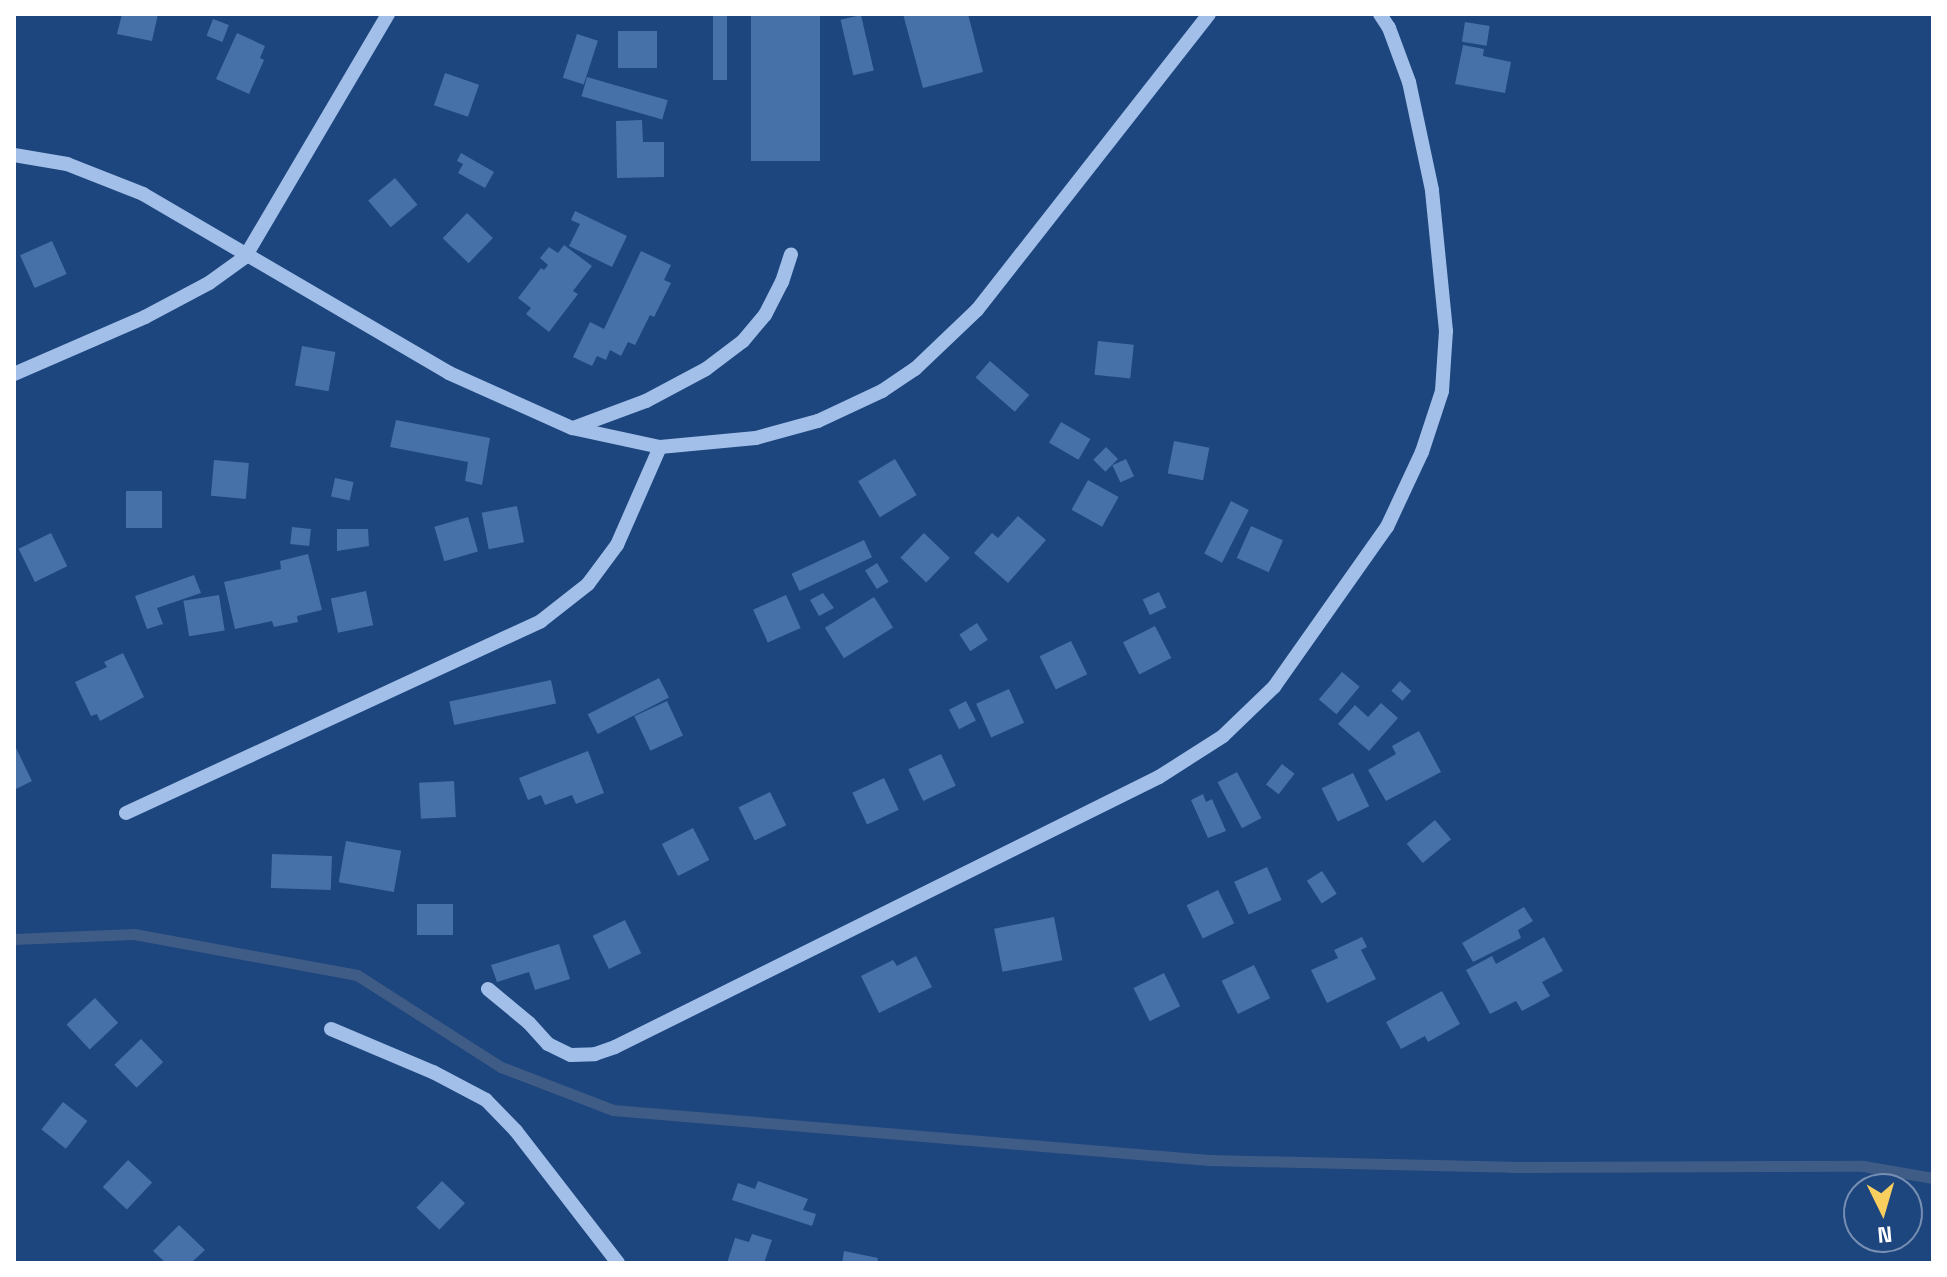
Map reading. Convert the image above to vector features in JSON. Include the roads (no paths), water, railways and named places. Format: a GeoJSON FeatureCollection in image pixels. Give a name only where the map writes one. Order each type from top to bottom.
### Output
{"type":"FeatureCollection","features":[{"type":"Feature","properties":{"kind":"street"},"geometry":{"type":"LineString","coordinates":[[14,374],[145,317],[209,283],[245,257],[320,135],[388,14]]}},
{"type":"Feature","properties":{"kind":"street"},"geometry":{"type":"LineString","coordinates":[[14,155],[67,164],[143,194],[245,257],[449,373],[572,428],[660,447],[756,438],[818,421],[882,391],[915,369],[977,310],[1209,14]]}},
{"type":"Feature","properties":{"kind":"street"},"geometry":{"type":"LineString","coordinates":[[488,989],[548,1044],[571,1055],[595,1054],[615,1047],[1159,777],[1223,736],[1274,687],[1387,527],[1422,452],[1442,391],[1446,331],[1432,190],[1409,82],[1389,28],[1380,14]]}},
{"type":"Feature","properties":{"kind":"street"},"geometry":{"type":"LineString","coordinates":[[572,428],[646,401],[706,369],[743,341],[765,315],[782,282],[791,254]]}},
{"type":"Feature","properties":{"kind":"street"},"geometry":{"type":"LineString","coordinates":[[126,813],[541,621],[588,584],[617,545],[660,447]]}},
{"type":"Feature","properties":{"kind":"street"},"geometry":{"type":"LineString","coordinates":[[331,1029],[433,1072],[486,1100],[516,1131],[618,1263]]}},
{"type":"Feature","properties":{"kind":"waterway"},"geometry":{"type":"LineString","coordinates":[[14,939],[134,934],[357,975],[501,1067],[613,1110],[1209,1160],[1510,1167],[1863,1166],[1933,1178]]}}]}
